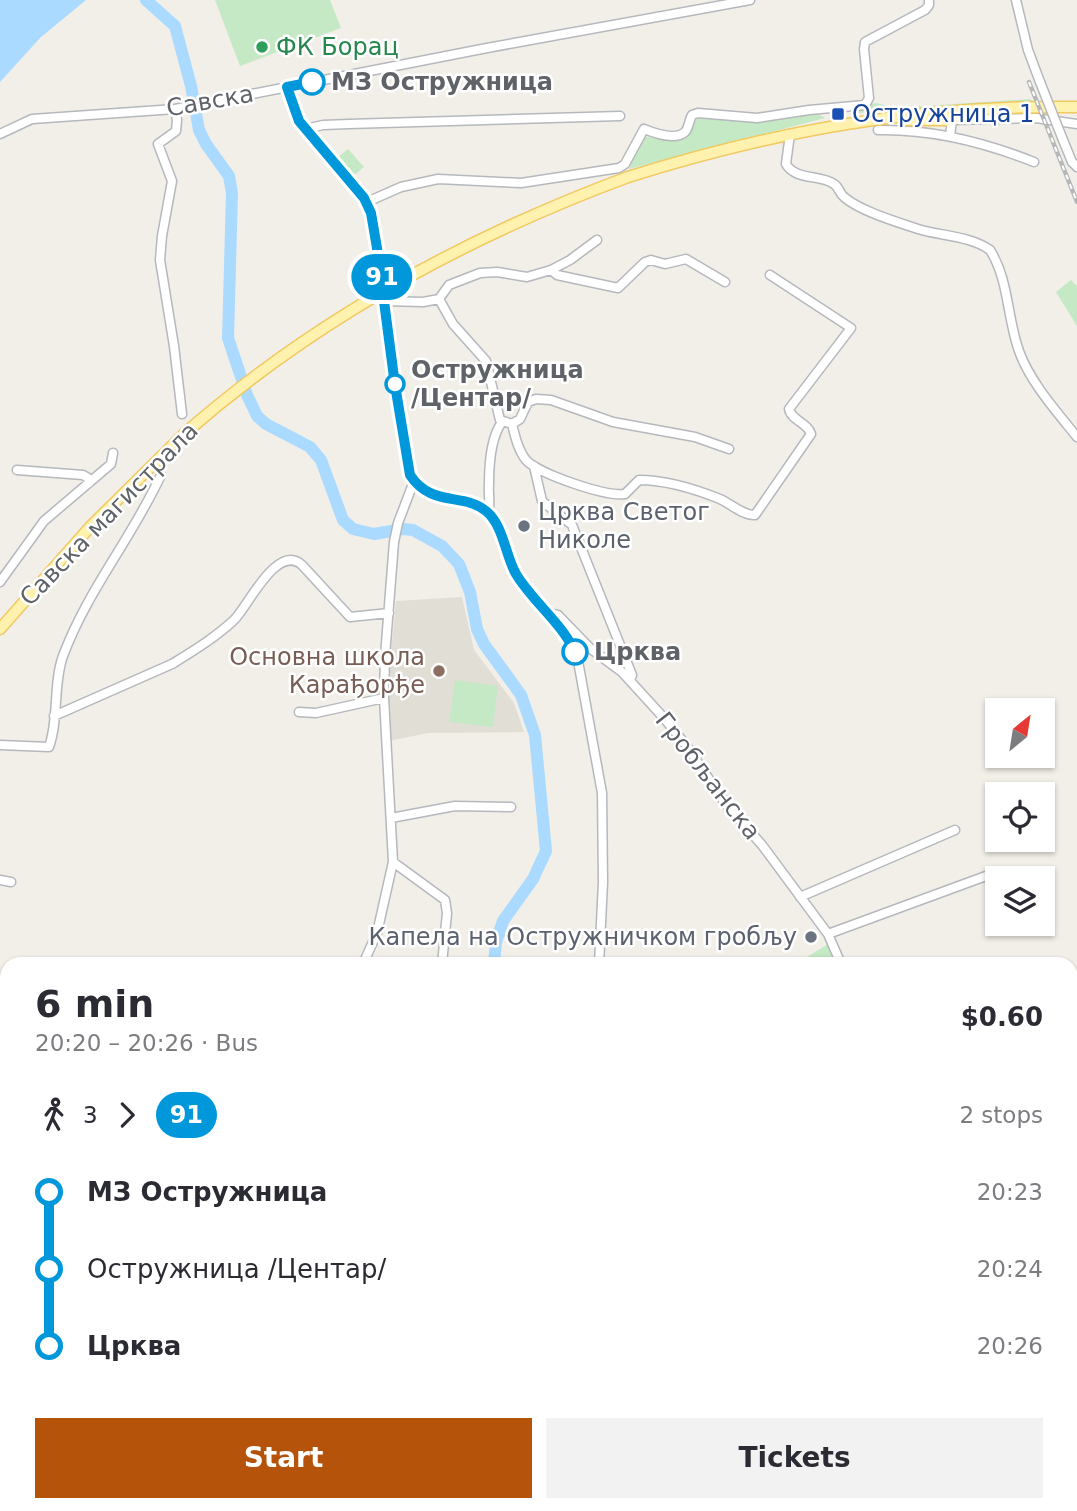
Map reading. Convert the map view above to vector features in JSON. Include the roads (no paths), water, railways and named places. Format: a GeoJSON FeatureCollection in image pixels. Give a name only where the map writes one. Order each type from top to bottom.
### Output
{"type":"FeatureCollection","features":[{"type":"Feature","properties":{"kind":"main road","name":"Савска магистрала"},"geometry":{"type":"LineString","coordinates":[[0,629],[90,527],[184,434],[240,386],[285,352],[393,285],[491,233],[628,177],[692,157],[790,134],[889,117],[982,109],[1077,107]]}},
{"type":"Feature","properties":{"kind":"main road"},"geometry":{"type":"LineString","coordinates":[[889,117],[917,121],[951,120]]}},
{"type":"Feature","properties":{"kind":"street","name":"Савска"},"geometry":{"type":"LineString","coordinates":[[0,134],[20,124],[48,117],[174,109],[750,0]]}},
{"type":"Feature","properties":{"kind":"street"},"geometry":{"type":"LineString","coordinates":[[367,202],[401,187],[438,179],[521,183],[619,168],[625,164],[643,129],[663,135],[680,135],[686,131],[692,115],[698,113],[757,118],[865,105],[869,99],[865,42],[925,10],[929,0]]}},
{"type":"Feature","properties":{"kind":"street"},"geometry":{"type":"LineString","coordinates":[[1016,0],[1028,50],[1072,162],[1077,167]]}},
{"type":"Feature","properties":{"kind":"street"},"geometry":{"type":"LineString","coordinates":[[287,87],[295,114],[305,129],[367,202],[374,229],[408,467],[414,481],[431,494],[478,506],[488,513],[496,523],[517,576],[566,635],[578,661],[602,793],[603,882],[599,957]]}},
{"type":"Feature","properties":{"kind":"street"},"geometry":{"type":"LineString","coordinates":[[174,109],[176,131],[158,144],[170,173],[172,188],[160,251],[182,414]]}},
{"type":"Feature","properties":{"kind":"street"},"geometry":{"type":"LineString","coordinates":[[305,129],[323,125],[620,116]]}},
{"type":"Feature","properties":{"kind":"street"},"geometry":{"type":"LineString","coordinates":[[950,136],[951,120],[1036,118],[1077,124]]}},
{"type":"Feature","properties":{"kind":"street"},"geometry":{"type":"LineString","coordinates":[[878,130],[907,130],[950,136],[1001,149],[1034,162]]}},
{"type":"Feature","properties":{"kind":"street"},"geometry":{"type":"LineString","coordinates":[[790,134],[786,164],[792,170],[832,183],[846,199],[873,212],[917,228],[971,241],[990,250],[1004,286],[1021,356],[1040,388],[1077,437]]}},
{"type":"Feature","properties":{"kind":"street"},"geometry":{"type":"LineString","coordinates":[[384,301],[423,302],[439,299],[449,285],[480,273],[497,272],[524,277],[551,270],[597,240]]}},
{"type":"Feature","properties":{"kind":"street"},"geometry":{"type":"LineString","coordinates":[[551,270],[557,275],[618,288],[645,262],[650,260],[665,264],[685,259],[725,282]]}},
{"type":"Feature","properties":{"kind":"street"},"geometry":{"type":"LineString","coordinates":[[512,424],[523,454],[534,466],[576,484],[613,495],[625,494],[639,480],[684,487],[724,501],[753,516],[811,434],[789,409],[850,331],[848,325],[770,275]]}},
{"type":"Feature","properties":{"kind":"street"},"geometry":{"type":"LineString","coordinates":[[439,299],[453,324],[484,359],[502,422],[493,449],[488,513]]}},
{"type":"Feature","properties":{"kind":"street"},"geometry":{"type":"LineString","coordinates":[[502,422],[512,424],[520,419],[528,402],[541,398],[613,422],[695,438],[729,449]]}},
{"type":"Feature","properties":{"kind":"street"},"geometry":{"type":"LineString","coordinates":[[0,582],[44,521],[111,464],[113,453]]}},
{"type":"Feature","properties":{"kind":"street"},"geometry":{"type":"LineString","coordinates":[[534,466],[542,501],[572,526],[622,646],[631,670],[630,680]]}},
{"type":"Feature","properties":{"kind":"street"},"geometry":{"type":"LineString","coordinates":[[17,470],[83,475],[89,482]]}},
{"type":"Feature","properties":{"kind":"street"},"geometry":{"type":"LineString","coordinates":[[0,744],[49,747],[61,659],[90,596],[146,507],[161,475]]}},
{"type":"Feature","properties":{"kind":"street"},"geometry":{"type":"LineString","coordinates":[[366,957],[377,933],[393,862],[384,698],[394,542],[404,503],[414,481]]}},
{"type":"Feature","properties":{"kind":"street"},"geometry":{"type":"LineString","coordinates":[[54,716],[189,654],[232,622],[266,575],[290,560],[302,565],[350,617],[389,613]]}},
{"type":"Feature","properties":{"kind":"street","name":"Гробљанска"},"geometry":{"type":"LineString","coordinates":[[548,613],[558,615],[591,649],[630,680],[686,745],[714,789],[762,845],[828,934],[838,957]]}},
{"type":"Feature","properties":{"kind":"street"},"geometry":{"type":"LineString","coordinates":[[299,712],[316,713],[384,698]]}},
{"type":"Feature","properties":{"kind":"street"},"geometry":{"type":"LineString","coordinates":[[391,818],[455,806],[510,807]]}},
{"type":"Feature","properties":{"kind":"street"},"geometry":{"type":"LineString","coordinates":[[800,897],[955,830]]}},
{"type":"Feature","properties":{"kind":"street"},"geometry":{"type":"LineString","coordinates":[[393,862],[444,900],[447,913],[443,957]]}},
{"type":"Feature","properties":{"kind":"street"},"geometry":{"type":"LineString","coordinates":[[828,934],[985,876]]}},
{"type":"Feature","properties":{"kind":"street"},"geometry":{"type":"LineString","coordinates":[[0,880],[11,882]]}},
{"type":"Feature","properties":{"kind":"water"},"geometry":{"type":"Polygon","coordinates":[[[0,0],[86,0],[41,37],[0,82],[0,0]]]}},
{"type":"Feature","properties":{"kind":"waterway"},"geometry":{"type":"LineString","coordinates":[[146,0],[175,26],[199,130],[229,176],[232,193],[228,338],[257,416],[266,424],[310,447],[321,460],[343,520],[353,529],[374,534],[413,530],[442,546],[459,564],[470,592],[477,629],[484,644],[521,695],[535,735],[546,851],[533,879],[503,921],[495,957]]}},
{"type":"Feature","properties":{"kind":"railway"},"geometry":{"type":"LineString","coordinates":[[1029,82],[1077,202]]}},
{"type":"Feature","properties":{"kind":"place","name":"ФК Борац"},"geometry":{"type":"Point","coordinates":[262,47]}},
{"type":"Feature","properties":{"kind":"place","name":"МЗ Остружница"},"geometry":{"type":"Point","coordinates":[312,82]}},
{"type":"Feature","properties":{"kind":"place","name":"Остружница 1"},"geometry":{"type":"Point","coordinates":[838,114]}},
{"type":"Feature","properties":{"kind":"place","name":"Остружница /Центар/"},"geometry":{"type":"Point","coordinates":[395,384]}},
{"type":"Feature","properties":{"kind":"place","name":"Црква Светог Николе"},"geometry":{"type":"Point","coordinates":[524,526]}},
{"type":"Feature","properties":{"kind":"place","name":"Црква"},"geometry":{"type":"Point","coordinates":[575,652]}},
{"type":"Feature","properties":{"kind":"place","name":"Основна школа Карађорђе"},"geometry":{"type":"Point","coordinates":[439,671]}},
{"type":"Feature","properties":{"kind":"place","name":"Капела на Остружничком гробљу"},"geometry":{"type":"Point","coordinates":[811,937]}}]}
